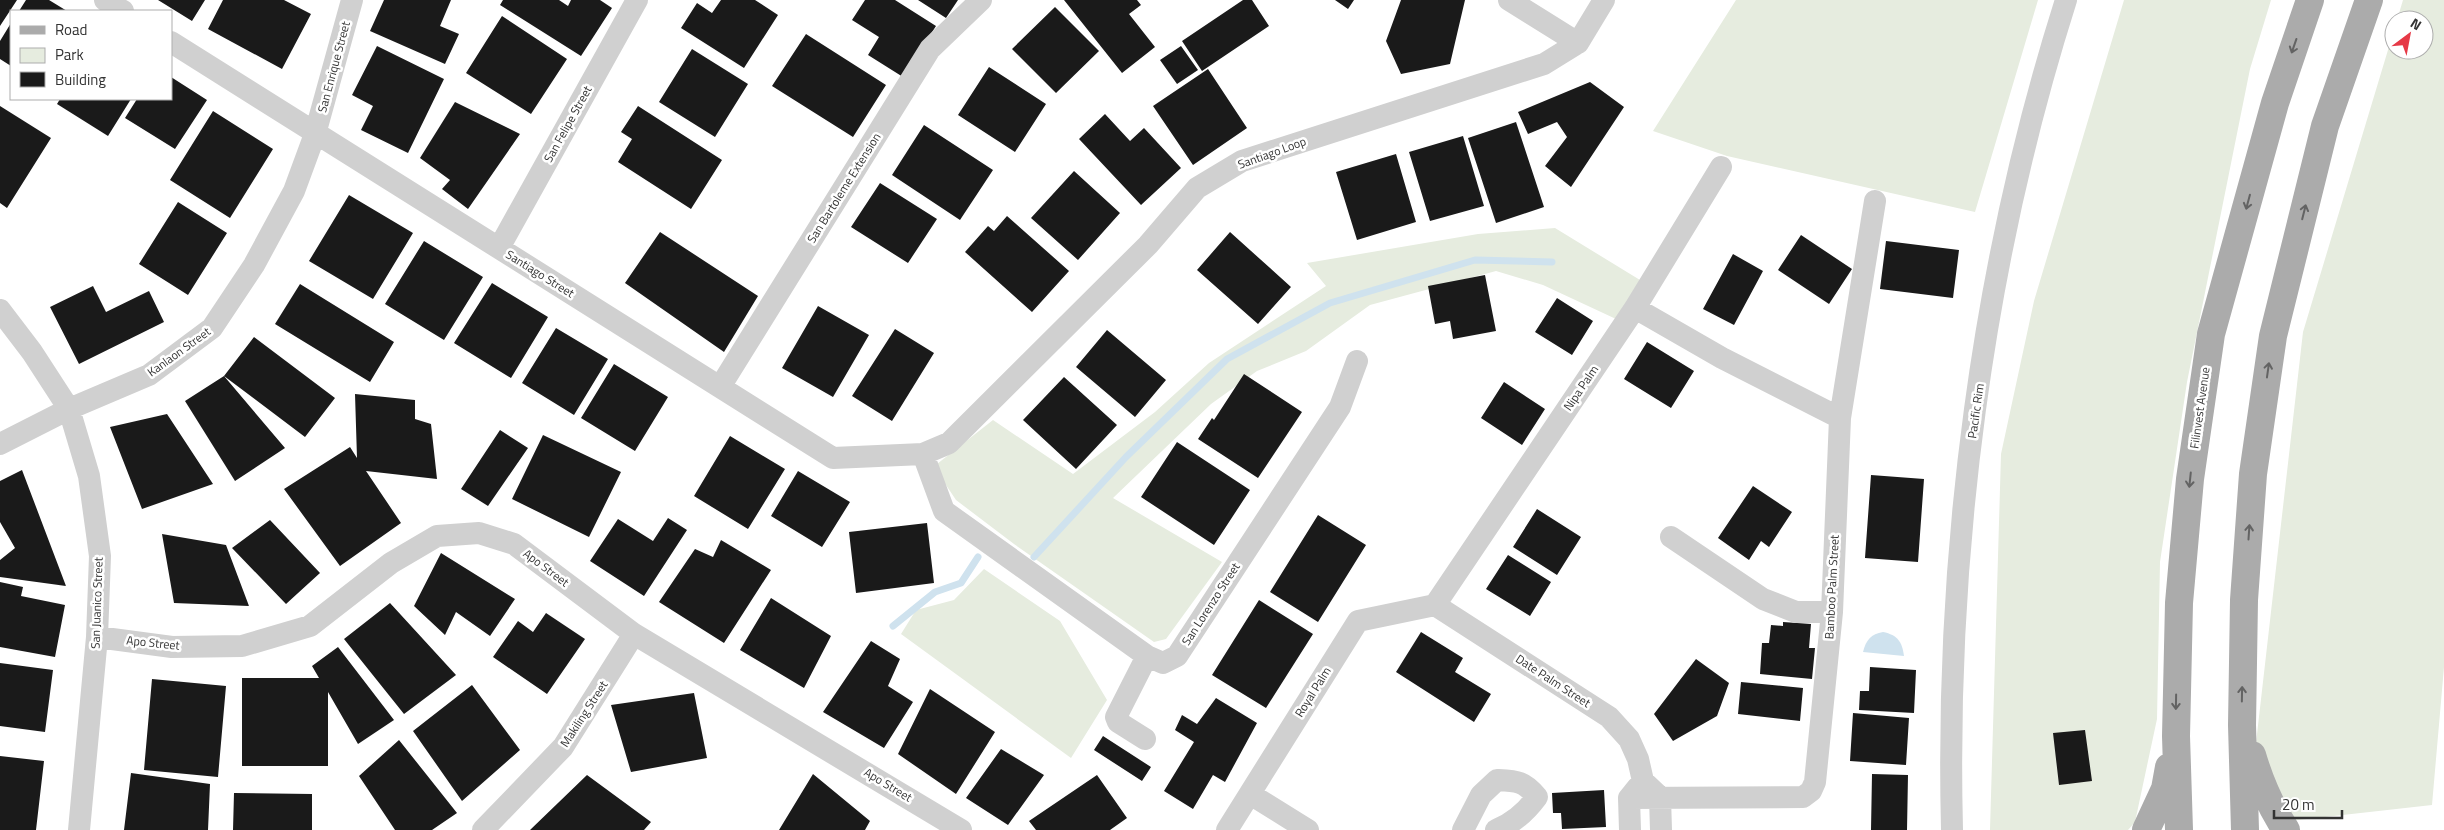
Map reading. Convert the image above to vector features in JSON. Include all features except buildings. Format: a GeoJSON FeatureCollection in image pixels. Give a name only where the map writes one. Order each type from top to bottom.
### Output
{"type":"FeatureCollection","features":[{"type":"Feature","properties":{"kind":"main road","name":"Filinvest Avenue"},"geometry":{"type":"LineString","coordinates":[[2179,830],[2176,736],[2181,584],[2190,479],[2211,334],[2275,104],[2310,0]]}},
{"type":"Feature","properties":{"kind":"main road"},"geometry":{"type":"LineString","coordinates":[[2245,830],[2242,725],[2244,600],[2253,474],[2273,336],[2325,126],[2369,0]]}},
{"type":"Feature","properties":{"kind":"main road"},"geometry":{"type":"LineString","coordinates":[[2242,725],[2262,788],[2272,810],[2286,830]]}},
{"type":"Feature","properties":{"kind":"main road"},"geometry":{"type":"LineString","coordinates":[[2146,830],[2165,789],[2176,736]]}},
{"type":"Feature","properties":{"kind":"street"},"geometry":{"type":"LineString","coordinates":[[105,0],[121,10]]}},
{"type":"Feature","properties":{"kind":"street","name":"San Enrique Street"},"geometry":{"type":"LineString","coordinates":[[315,134],[352,0]]}},
{"type":"Feature","properties":{"kind":"street","name":"San Felipe Street"},"geometry":{"type":"LineString","coordinates":[[499,248],[637,0]]}},
{"type":"Feature","properties":{"kind":"street","name":"San Bartoleme Extension"},"geometry":{"type":"LineString","coordinates":[[720,387],[930,49],[981,0]]}},
{"type":"Feature","properties":{"kind":"street"},"geometry":{"type":"LineString","coordinates":[[1509,0],[1578,43]]}},
{"type":"Feature","properties":{"kind":"street","name":"Santiago Loop"},"geometry":{"type":"LineString","coordinates":[[923,454],[949,443],[1148,245],[1198,188],[1242,162],[1544,64],[1578,43],[1604,0]]}},
{"type":"Feature","properties":{"kind":"street","name":"Pacific Rim"},"geometry":{"type":"LineString","coordinates":[[1952,830],[1950,752],[1952,655],[1962,518],[1979,388],[1995,292],[2032,114],[2066,0]]}},
{"type":"Feature","properties":{"kind":"street","name":"Santiago Street"},"geometry":{"type":"LineString","coordinates":[[172,43],[833,458],[923,454]]}},
{"type":"Feature","properties":{"kind":"street","name":"Kanlaon Street"},"geometry":{"type":"LineString","coordinates":[[0,444],[69,409],[149,375],[212,328],[254,265],[290,199],[315,134]]}},
{"type":"Feature","properties":{"kind":"street","name":"Nipa Palm"},"geometry":{"type":"LineString","coordinates":[[1435,605],[1635,308],[1721,167]]}},
{"type":"Feature","properties":{"kind":"street","name":"Bamboo Palm Street"},"geometry":{"type":"LineString","coordinates":[[1628,798],[1803,797],[1811,791],[1815,782],[1832,612],[1840,418],[1876,201]]}},
{"type":"Feature","properties":{"kind":"street"},"geometry":{"type":"LineString","coordinates":[[1635,308],[1722,358],[1840,418]]}},
{"type":"Feature","properties":{"kind":"street","name":"San Juanico Street"},"geometry":{"type":"LineString","coordinates":[[0,310],[32,352],[69,409],[89,476],[100,556],[98,637],[79,830]]}},
{"type":"Feature","properties":{"kind":"street","name":"San Lorenzo Street"},"geometry":{"type":"LineString","coordinates":[[923,454],[944,511],[1146,656],[1163,662],[1177,656],[1340,406],[1357,361]]}},
{"type":"Feature","properties":{"kind":"street","name":"Apo Street"},"geometry":{"type":"LineString","coordinates":[[98,637],[172,647],[242,646],[310,626],[391,563],[437,536],[479,534],[514,544],[634,634],[961,830]]}},
{"type":"Feature","properties":{"kind":"street"},"geometry":{"type":"LineString","coordinates":[[1672,536],[1763,599],[1796,612],[1832,612]]}},
{"type":"Feature","properties":{"kind":"street","name":"Date Palm Street"},"geometry":{"type":"LineString","coordinates":[[1435,605],[1609,717],[1630,739],[1638,759],[1643,781]]}},
{"type":"Feature","properties":{"kind":"street","name":"Royal Palm"},"geometry":{"type":"LineString","coordinates":[[1227,830],[1358,621],[1435,605]]}},
{"type":"Feature","properties":{"kind":"street","name":"Makiling Street"},"geometry":{"type":"LineString","coordinates":[[483,830],[563,747],[634,634]]}},
{"type":"Feature","properties":{"kind":"street"},"geometry":{"type":"LineString","coordinates":[[1145,739],[1118,722],[1116,717],[1146,656]]}},
{"type":"Feature","properties":{"kind":"street"},"geometry":{"type":"LineString","coordinates":[[1463,830],[1480,795],[1497,780],[1516,781],[1527,786],[1537,797],[1527,811],[1508,825],[1496,830]]}},
{"type":"Feature","properties":{"kind":"street"},"geometry":{"type":"LineString","coordinates":[[1630,830],[1628,798],[1643,781],[1660,797],[1661,830]]}},
{"type":"Feature","properties":{"kind":"street"},"geometry":{"type":"LineString","coordinates":[[1250,794],[1308,830]]}},
{"type":"Feature","properties":{"kind":"green space"},"geometry":{"type":"Polygon","coordinates":[[[1736,0],[2038,0],[1975,212],[1727,156],[1653,131],[1736,0]]]}},
{"type":"Feature","properties":{"kind":"green space"},"geometry":{"type":"Polygon","coordinates":[[[2124,0],[2271,0],[2250,69],[2187,382],[2160,562],[2157,719],[2135,822],[2128,830],[1990,830],[2001,454],[2034,301],[2124,0]]]}},
{"type":"Feature","properties":{"kind":"green space"},"geometry":{"type":"Polygon","coordinates":[[[2403,0],[2444,0],[2444,667],[2432,805],[2289,821],[2256,743],[2303,332],[2385,60],[2434,60],[2434,10],[2400,10],[2403,0]]]}},
{"type":"Feature","properties":{"kind":"green space"},"geometry":{"type":"Polygon","coordinates":[[[1555,228],[1640,280],[1616,319],[1543,285],[1496,271],[1370,305],[1306,351],[1257,371],[1211,404],[1113,498],[1222,562],[1166,639],[1154,642],[1014,544],[956,500],[942,479],[937,464],[993,420],[1073,474],[1155,412],[1209,363],[1326,286],[1307,263],[1478,234],[1555,228]]]}},
{"type":"Feature","properties":{"kind":"green space"},"geometry":{"type":"Polygon","coordinates":[[[984,569],[1060,621],[1107,700],[1071,758],[901,634],[916,610],[954,600],[984,569]]]}},
{"type":"Feature","properties":{"kind":"water"},"geometry":{"type":"Polygon","coordinates":[[[1883,632],[1896,637],[1902,647],[1904,656],[1863,652],[1870,638],[1875,634],[1883,632]]]}},
{"type":"Feature","properties":{"kind":"waterway"},"geometry":{"type":"LineString","coordinates":[[1034,557],[1126,457],[1227,359],[1330,303],[1475,260],[1552,262]]}},
{"type":"Feature","properties":{"kind":"waterway"},"geometry":{"type":"LineString","coordinates":[[893,626],[935,592],[961,583],[978,557]]}}]}
